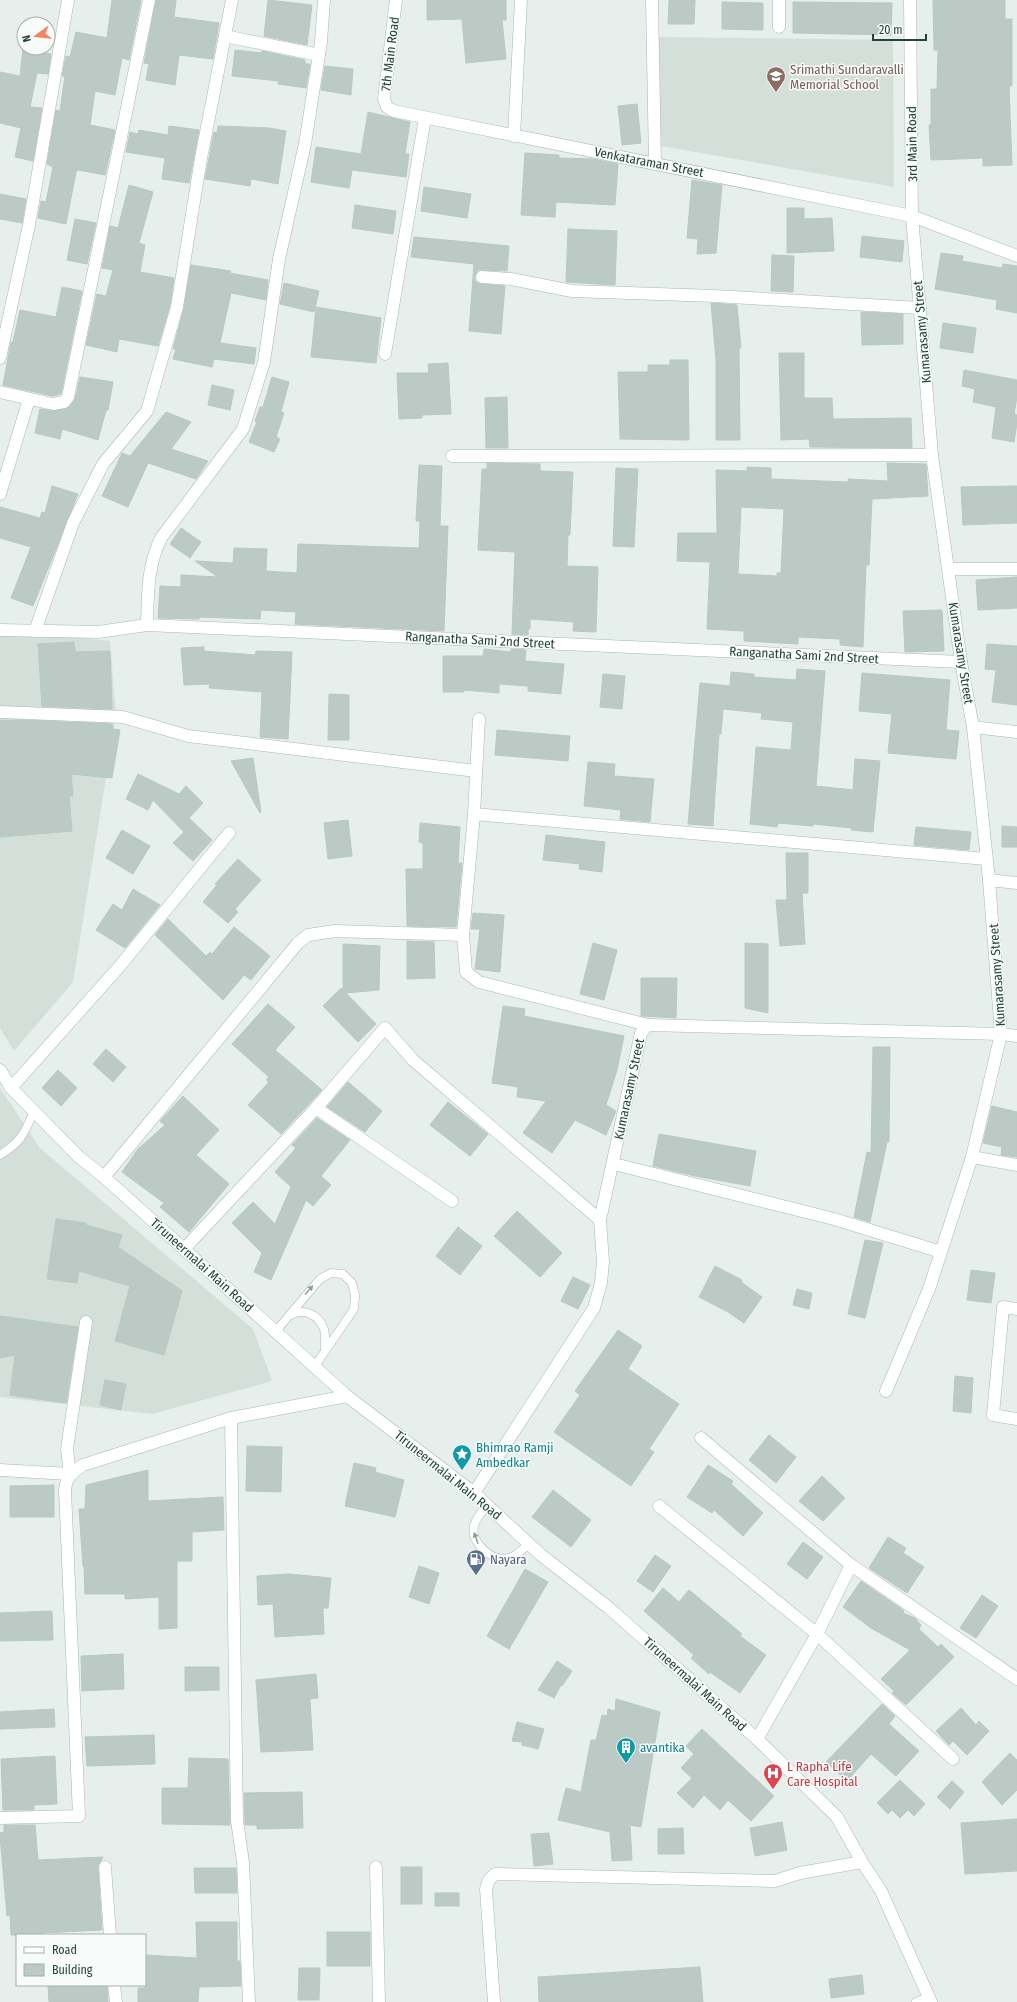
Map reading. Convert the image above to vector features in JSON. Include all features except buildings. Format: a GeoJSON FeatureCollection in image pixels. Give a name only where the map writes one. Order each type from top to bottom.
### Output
{"type":"FeatureCollection","features":[{"type":"Feature","properties":{"kind":"street"},"geometry":{"type":"LineString","coordinates":[[0,358],[29,225],[68,0]]}},
{"type":"Feature","properties":{"kind":"street"},"geometry":{"type":"LineString","coordinates":[[0,392],[53,404],[64,402],[68,398],[149,0]]}},
{"type":"Feature","properties":{"kind":"street"},"geometry":{"type":"LineString","coordinates":[[35,631],[73,523],[103,464],[147,411],[177,308],[201,158],[232,0]]}},
{"type":"Feature","properties":{"kind":"street"},"geometry":{"type":"LineString","coordinates":[[147,625],[149,572],[158,543],[243,430],[264,362],[279,260],[305,144],[319,55],[324,0]]}},
{"type":"Feature","properties":{"kind":"street","name":"7th Main Road"},"geometry":{"type":"LineString","coordinates":[[387,107],[384,100],[396,0]]}},
{"type":"Feature","properties":{"kind":"street"},"geometry":{"type":"LineString","coordinates":[[514,136],[521,0]]}},
{"type":"Feature","properties":{"kind":"street"},"geometry":{"type":"LineString","coordinates":[[652,0],[655,163]]}},
{"type":"Feature","properties":{"kind":"street"},"geometry":{"type":"LineString","coordinates":[[779,0],[779,27]]}},
{"type":"Feature","properties":{"kind":"street","name":"3rd Main Road"},"geometry":{"type":"LineString","coordinates":[[910,0],[912,216]]}},
{"type":"Feature","properties":{"kind":"street"},"geometry":{"type":"LineString","coordinates":[[225,36],[319,55]]}},
{"type":"Feature","properties":{"kind":"street","name":"Venkataraman Street"},"geometry":{"type":"LineString","coordinates":[[387,107],[394,111],[425,118],[655,163],[912,216]]}},
{"type":"Feature","properties":{"kind":"street"},"geometry":{"type":"LineString","coordinates":[[385,354],[425,118]]}},
{"type":"Feature","properties":{"kind":"street"},"geometry":{"type":"LineString","coordinates":[[912,216],[1017,256]]}},
{"type":"Feature","properties":{"kind":"street","name":"Kumarasamy Street"},"geometry":{"type":"LineString","coordinates":[[474,1493],[594,1308],[602,1283],[603,1262],[600,1220],[614,1164],[641,1033],[648,1025],[1001,1034],[989,880],[973,727],[961,662],[932,455],[912,216]]}},
{"type":"Feature","properties":{"kind":"street"},"geometry":{"type":"LineString","coordinates":[[482,277],[511,279],[572,291],[715,296],[860,306],[920,308]]}},
{"type":"Feature","properties":{"kind":"street"},"geometry":{"type":"LineString","coordinates":[[0,494],[29,399]]}},
{"type":"Feature","properties":{"kind":"street"},"geometry":{"type":"LineString","coordinates":[[452,456],[932,455]]}},
{"type":"Feature","properties":{"kind":"street"},"geometry":{"type":"LineString","coordinates":[[949,569],[1017,570]]}},
{"type":"Feature","properties":{"kind":"street","name":"Ranganatha Sami 2nd Street"},"geometry":{"type":"LineString","coordinates":[[0,630],[98,632],[147,625],[961,662]]}},
{"type":"Feature","properties":{"kind":"street"},"geometry":{"type":"LineString","coordinates":[[0,712],[123,717],[188,736],[476,771]]}},
{"type":"Feature","properties":{"kind":"street"},"geometry":{"type":"LineString","coordinates":[[479,718],[474,814],[463,935],[466,972],[479,982],[648,1025]]}},
{"type":"Feature","properties":{"kind":"street"},"geometry":{"type":"LineString","coordinates":[[973,727],[1017,732]]}},
{"type":"Feature","properties":{"kind":"street"},"geometry":{"type":"LineString","coordinates":[[474,814],[986,859]]}},
{"type":"Feature","properties":{"kind":"street"},"geometry":{"type":"LineString","coordinates":[[11,1088],[119,967],[229,833]]}},
{"type":"Feature","properties":{"kind":"street"},"geometry":{"type":"LineString","coordinates":[[989,880],[1017,884]]}},
{"type":"Feature","properties":{"kind":"street"},"geometry":{"type":"LineString","coordinates":[[104,1177],[298,943],[308,935],[335,932],[463,935]]}},
{"type":"Feature","properties":{"kind":"street"},"geometry":{"type":"LineString","coordinates":[[184,1249],[316,1108],[385,1028],[413,1060],[600,1220]]}},
{"type":"Feature","properties":{"kind":"street"},"geometry":{"type":"LineString","coordinates":[[886,1391],[929,1289],[972,1157],[1001,1034],[1017,1036]]}},
{"type":"Feature","properties":{"kind":"street","name":"Tiruneermalai Main Road"},"geometry":{"type":"LineString","coordinates":[[0,1070],[11,1088],[79,1157],[104,1177],[347,1396],[474,1493],[541,1555],[609,1608],[757,1739],[837,1817],[862,1862],[881,1891],[930,1999]]}},
{"type":"Feature","properties":{"kind":"street"},"geometry":{"type":"LineString","coordinates":[[316,1108],[452,1201]]}},
{"type":"Feature","properties":{"kind":"street"},"geometry":{"type":"LineString","coordinates":[[972,1157],[1017,1165]]}},
{"type":"Feature","properties":{"kind":"street"},"geometry":{"type":"LineString","coordinates":[[614,1164],[834,1219],[941,1252]]}},
{"type":"Feature","properties":{"kind":"street"},"geometry":{"type":"LineString","coordinates":[[1017,1309],[1003,1306],[993,1415],[1017,1419]]}},
{"type":"Feature","properties":{"kind":"street"},"geometry":{"type":"LineString","coordinates":[[70,1474],[67,1449],[86,1322]]}},
{"type":"Feature","properties":{"kind":"street"},"geometry":{"type":"LineString","coordinates":[[0,1818],[79,1816],[65,1490],[65,1483],[70,1474],[83,1465],[231,1418],[347,1396]]}},
{"type":"Feature","properties":{"kind":"street"},"geometry":{"type":"LineString","coordinates":[[231,1418],[237,1821],[243,1862],[249,2002]]}},
{"type":"Feature","properties":{"kind":"street"},"geometry":{"type":"LineString","coordinates":[[702,1438],[851,1564],[1017,1679]]}},
{"type":"Feature","properties":{"kind":"street"},"geometry":{"type":"LineString","coordinates":[[0,1470],[70,1474]]}},
{"type":"Feature","properties":{"kind":"street"},"geometry":{"type":"LineString","coordinates":[[659,1506],[817,1634],[953,1759]]}},
{"type":"Feature","properties":{"kind":"street"},"geometry":{"type":"LineString","coordinates":[[757,1739],[817,1634],[851,1564]]}},
{"type":"Feature","properties":{"kind":"street"},"geometry":{"type":"LineString","coordinates":[[494,2002],[486,1889],[489,1880],[495,1874],[775,1881],[800,1873],[862,1862]]}},
{"type":"Feature","properties":{"kind":"street"},"geometry":{"type":"LineString","coordinates":[[105,1867],[110,1934]]}},
{"type":"Feature","properties":{"kind":"street"},"geometry":{"type":"LineString","coordinates":[[376,1867],[379,2002]]}},
{"type":"Feature","properties":{"kind":"street"},"geometry":{"type":"LineString","coordinates":[[114,1986],[116,2002]]}},
{"type":"Feature","properties":{"kind":"lane"},"geometry":{"type":"LineString","coordinates":[[0,1154],[14,1146],[22,1137],[34,1111]]}},
{"type":"Feature","properties":{"kind":"lane"},"geometry":{"type":"LineString","coordinates":[[276,1331],[320,1279],[331,1273],[343,1274],[352,1283],[355,1295],[354,1309],[315,1366]]}},
{"type":"Feature","properties":{"kind":"lane"},"geometry":{"type":"LineString","coordinates":[[288,1316],[298,1311],[308,1311],[317,1319],[323,1328],[325,1351]]}},
{"type":"Feature","properties":{"kind":"lane"},"geometry":{"type":"LineString","coordinates":[[487,1505],[475,1523],[473,1530],[476,1541],[480,1546],[494,1556],[502,1559],[510,1558],[529,1544]]}},
{"type":"Feature","properties":{"kind":"lane"},"geometry":{"type":"LineString","coordinates":[[916,2002],[930,1999]]}},
{"type":"Feature","properties":{"kind":"shaded area","name":"Srimathi Sundaravalli Memorial School"},"geometry":{"type":"Polygon","coordinates":[[[658,37],[893,40],[894,187],[661,146],[658,37]]]}},
{"type":"Feature","properties":{"kind":"shaded area"},"geometry":{"type":"Polygon","coordinates":[[[0,630],[110,641],[116,716],[73,982],[14,1051],[0,1028],[0,630]]]}},
{"type":"Feature","properties":{"kind":"shaded area"},"geometry":{"type":"Polygon","coordinates":[[[0,1088],[40,1148],[253,1329],[272,1381],[152,1414],[0,1397],[0,1088]]]}},
{"type":"Feature","properties":{"kind":"place","name":"Srimathi Sundaravalli Memorial School"},"geometry":{"type":"Point","coordinates":[776,93]}},
{"type":"Feature","properties":{"kind":"place","name":"Bhimrao Ramji Ambedkar"},"geometry":{"type":"Point","coordinates":[462,1471]}},
{"type":"Feature","properties":{"kind":"place","name":"Nayara"},"geometry":{"type":"Point","coordinates":[476,1576]}},
{"type":"Feature","properties":{"kind":"place","name":"avantika"},"geometry":{"type":"Point","coordinates":[626,1764]}},
{"type":"Feature","properties":{"kind":"place","name":"L Rapha Life Care Hospital"},"geometry":{"type":"Point","coordinates":[773,1790]}}]}
